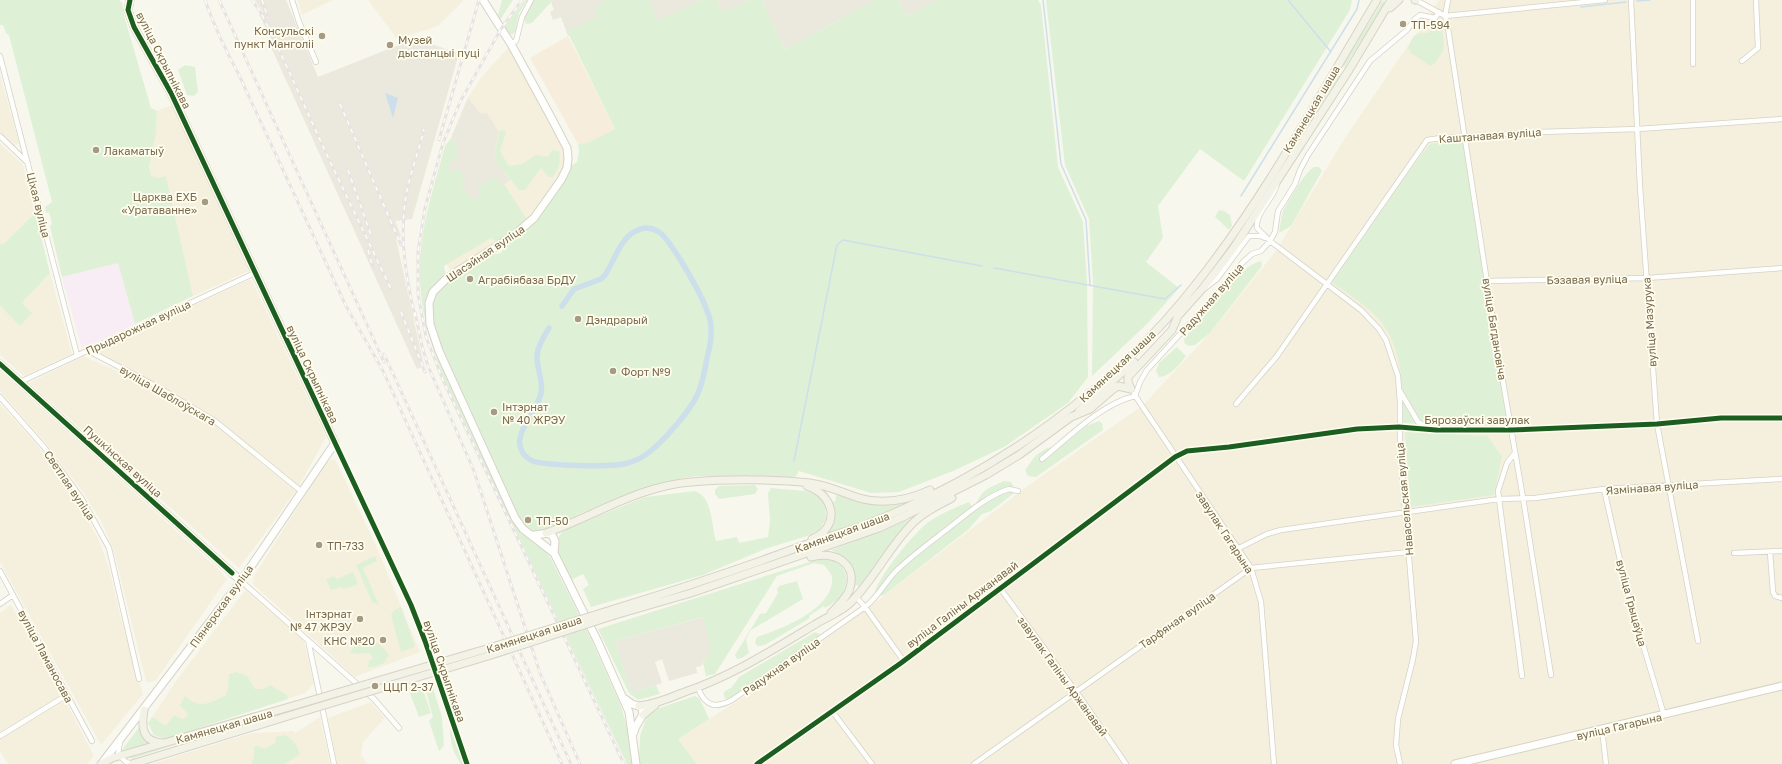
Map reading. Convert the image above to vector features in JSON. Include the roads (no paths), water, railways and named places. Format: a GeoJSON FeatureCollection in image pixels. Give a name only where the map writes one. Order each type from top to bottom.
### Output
{"type":"FeatureCollection","features":[{"type":"Feature","properties":{"kind":"main road","name":"вуліца Скрыпнікава"},"geometry":{"type":"LineString","coordinates":[[129,0],[128,10],[134,27],[169,88],[335,443]]}},
{"type":"Feature","properties":{"kind":"main road","name":"Шасэйная вуліца"},"geometry":{"type":"LineString","coordinates":[[483,0],[511,44],[563,141],[568,154],[567,168],[561,180],[534,218],[513,236],[447,278],[433,292],[428,309],[434,340],[461,404],[515,518],[523,529],[554,554]]}},
{"type":"Feature","properties":{"kind":"main road","name":"Камянецкая шаша"},"geometry":{"type":"LineString","coordinates":[[762,565],[877,520],[957,481],[1021,443],[1080,401],[1115,370],[1178,306],[1222,250],[1260,195],[1377,0]]}},
{"type":"Feature","properties":{"kind":"main road","name":"Камянецкая шаша"},"geometry":{"type":"LineString","coordinates":[[1133,393],[1128,382],[1128,377],[1172,330],[1178,316],[1199,292],[1245,232],[1392,0]]}},
{"type":"Feature","properties":{"kind":"main road"},"geometry":{"type":"LineString","coordinates":[[1356,57],[1367,47],[1392,6],[1399,0]]}},
{"type":"Feature","properties":{"kind":"main road"},"geometry":{"type":"LineString","coordinates":[[1341,59],[1340,68],[1342,71],[1349,70]]}},
{"type":"Feature","properties":{"kind":"main road"},"geometry":{"type":"LineString","coordinates":[[1071,417],[1130,366],[1178,316]]}},
{"type":"Feature","properties":{"kind":"main road","name":"Пушкінская вуліца"},"geometry":{"type":"LineString","coordinates":[[0,364],[241,581]]}},
{"type":"Feature","properties":{"kind":"main road","name":"Камянецкая шаша"},"geometry":{"type":"LineString","coordinates":[[132,764],[297,709],[486,649],[614,612],[879,528],[978,479],[1019,455],[1071,417],[1090,409],[1118,386],[1133,393]]}},
{"type":"Feature","properties":{"kind":"main road","name":"Піянерская вуліца"},"geometry":{"type":"LineString","coordinates":[[102,763],[122,739],[241,581],[335,443]]}},
{"type":"Feature","properties":{"kind":"main road"},"geometry":{"type":"LineString","coordinates":[[642,717],[633,719],[629,714],[630,708],[637,705],[660,702],[698,688],[744,667],[829,615],[845,608],[856,598],[914,522],[925,513],[967,489],[978,479]]}},
{"type":"Feature","properties":{"kind":"main road"},"geometry":{"type":"LineString","coordinates":[[532,535],[557,529],[603,508],[653,490],[676,484],[708,481],[797,482],[818,485],[860,498],[883,501],[914,496],[944,484],[957,481]]}},
{"type":"Feature","properties":{"kind":"main road"},"geometry":{"type":"LineString","coordinates":[[797,482],[815,489],[826,498],[830,509],[828,525],[818,536],[768,556],[762,565],[776,568],[821,555],[838,557],[843,561],[849,571],[850,585],[843,601],[829,615]]}},
{"type":"Feature","properties":{"kind":"main road"},"geometry":{"type":"LineString","coordinates":[[557,529],[554,541],[554,554],[621,692],[629,714],[636,764]]}},
{"type":"Feature","properties":{"kind":"main road"},"geometry":{"type":"LineString","coordinates":[[545,533],[552,534],[554,541]]}},
{"type":"Feature","properties":{"kind":"main road"},"geometry":{"type":"LineString","coordinates":[[545,533],[541,537],[543,546],[549,548],[554,541]]}},
{"type":"Feature","properties":{"kind":"main road","name":"вуліца Гагарына"},"geometry":{"type":"LineString","coordinates":[[1455,764],[1782,686]]}},
{"type":"Feature","properties":{"kind":"main road"},"geometry":{"type":"LineString","coordinates":[[621,692],[627,701],[642,708],[642,717]]}},
{"type":"Feature","properties":{"kind":"main road"},"geometry":{"type":"LineString","coordinates":[[633,742],[634,730],[642,717],[660,702]]}},
{"type":"Feature","properties":{"kind":"main road","name":"Камянецкая шаша"},"geometry":{"type":"LineString","coordinates":[[102,763],[120,756],[297,709]]}},
{"type":"Feature","properties":{"kind":"main road"},"geometry":{"type":"LineString","coordinates":[[144,710],[142,722],[145,733],[156,742],[167,743]]}},
{"type":"Feature","properties":{"kind":"street"},"geometry":{"type":"LineString","coordinates":[[292,0],[299,22],[316,62]]}},
{"type":"Feature","properties":{"kind":"street"},"geometry":{"type":"LineString","coordinates":[[511,44],[516,41],[522,17],[531,0]]}},
{"type":"Feature","properties":{"kind":"street"},"geometry":{"type":"LineString","coordinates":[[1416,0],[1445,16],[1605,0]]}},
{"type":"Feature","properties":{"kind":"street"},"geometry":{"type":"LineString","coordinates":[[1445,16],[1448,0]]}},
{"type":"Feature","properties":{"kind":"street","name":"вуліца Мазурука"},"geometry":{"type":"LineString","coordinates":[[1631,0],[1657,424],[1667,486],[1698,640]]}},
{"type":"Feature","properties":{"kind":"street"},"geometry":{"type":"LineString","coordinates":[[1693,0],[1693,64]]}},
{"type":"Feature","properties":{"kind":"street"},"geometry":{"type":"LineString","coordinates":[[1742,61],[1758,48],[1756,0]]}},
{"type":"Feature","properties":{"kind":"street"},"geometry":{"type":"LineString","coordinates":[[1270,241],[1275,232],[1278,211],[1295,184],[1308,155],[1370,61],[1407,30],[1420,15],[1435,18],[1439,12]]}},
{"type":"Feature","properties":{"kind":"street","name":"вуліца Багдановіча"},"geometry":{"type":"LineString","coordinates":[[1445,16],[1514,454],[1523,498],[1551,675]]}},
{"type":"Feature","properties":{"kind":"street","name":"Ціхая вуліца"},"geometry":{"type":"LineString","coordinates":[[0,56],[77,355]]}},
{"type":"Feature","properties":{"kind":"street","name":"Каштанавая вуліца"},"geometry":{"type":"LineString","coordinates":[[1236,404],[1277,356],[1427,140],[1465,136],[1638,129],[1782,119]]}},
{"type":"Feature","properties":{"kind":"street"},"geometry":{"type":"LineString","coordinates":[[0,136],[28,163]]}},
{"type":"Feature","properties":{"kind":"street"},"geometry":{"type":"LineString","coordinates":[[1270,241],[1257,228],[1257,225],[1258,219],[1276,190],[1279,177]]}},
{"type":"Feature","properties":{"kind":"street"},"geometry":{"type":"LineString","coordinates":[[1199,292],[1217,279],[1248,236],[1260,236],[1270,241]]}},
{"type":"Feature","properties":{"kind":"street","name":"Навасельская вуліца"},"geometry":{"type":"LineString","coordinates":[[1270,241],[1361,310],[1379,329],[1391,353],[1399,389],[1399,427],[1416,641],[1398,719],[1396,746],[1400,764]]}},
{"type":"Feature","properties":{"kind":"street","name":"Радужная вуліца"},"geometry":{"type":"LineString","coordinates":[[1133,393],[1147,370],[1221,289],[1242,263],[1252,254],[1260,251],[1270,241]]}},
{"type":"Feature","properties":{"kind":"street","name":"Бэзавая вуліца"},"geometry":{"type":"LineString","coordinates":[[1487,282],[1647,278],[1782,268]]}},
{"type":"Feature","properties":{"kind":"street","name":"Прыдарожная вуліца"},"geometry":{"type":"LineString","coordinates":[[20,382],[255,273]]}},
{"type":"Feature","properties":{"kind":"street","name":"вуліца Шаблоўскага"},"geometry":{"type":"LineString","coordinates":[[87,350],[163,390],[215,421],[301,491]]}},
{"type":"Feature","properties":{"kind":"street"},"geometry":{"type":"LineString","coordinates":[[1399,389],[1418,422],[1424,427],[1436,430]]}},
{"type":"Feature","properties":{"kind":"street"},"geometry":{"type":"LineString","coordinates":[[1042,459],[1083,424],[1133,393]]}},
{"type":"Feature","properties":{"kind":"street","name":"завулак Гагарына"},"geometry":{"type":"LineString","coordinates":[[1133,393],[1251,568],[1261,602],[1274,764]]}},
{"type":"Feature","properties":{"kind":"street","name":"Светлая вуліца"},"geometry":{"type":"LineString","coordinates":[[0,397],[44,447],[82,499],[109,548],[140,679]]}},
{"type":"Feature","properties":{"kind":"street","name":"Бярозаўскі завулак"},"geometry":{"type":"LineString","coordinates":[[1175,457],[1187,451],[1229,447],[1357,429],[1399,427],[1436,430],[1511,430],[1657,424],[1721,418],[1782,418]]}},
{"type":"Feature","properties":{"kind":"street","name":"вуліца Скрыпнікава"},"geometry":{"type":"LineString","coordinates":[[335,443],[411,605],[425,641],[467,764]]}},
{"type":"Feature","properties":{"kind":"street"},"geometry":{"type":"LineString","coordinates":[[1514,454],[1507,462],[1498,491],[1498,499],[1522,676]]}},
{"type":"Feature","properties":{"kind":"street","name":"вуліца Галіны Аржанавай"},"geometry":{"type":"LineString","coordinates":[[757,764],[904,660],[1175,457]]}},
{"type":"Feature","properties":{"kind":"street","name":"Язмінавая вуліца"},"geometry":{"type":"LineString","coordinates":[[1523,498],[1535,498],[1604,489],[1782,479]]}},
{"type":"Feature","properties":{"kind":"street","name":"Радужная вуліца"},"geometry":{"type":"LineString","coordinates":[[698,688],[701,696],[708,703],[717,705],[726,703],[874,600],[888,580],[922,548],[980,503],[1009,489],[1018,491]]}},
{"type":"Feature","properties":{"kind":"street","name":"вуліца Грыцаўца"},"geometry":{"type":"LineString","coordinates":[[1604,489],[1627,591],[1664,715]]}},
{"type":"Feature","properties":{"kind":"street"},"geometry":{"type":"LineString","coordinates":[[1237,549],[1267,534],[1281,530],[1498,499],[1523,498]]}},
{"type":"Feature","properties":{"kind":"street"},"geometry":{"type":"LineString","coordinates":[[1734,553],[1782,551]]}},
{"type":"Feature","properties":{"kind":"street","name":"Тарфяная вуліца"},"geometry":{"type":"LineString","coordinates":[[974,764],[1251,568],[1409,552]]}},
{"type":"Feature","properties":{"kind":"street"},"geometry":{"type":"LineString","coordinates":[[1770,552],[1773,592],[1775,596],[1782,598]]}},
{"type":"Feature","properties":{"kind":"street","name":"вуліца Ламаносава"},"geometry":{"type":"LineString","coordinates":[[0,571],[92,741]]}},
{"type":"Feature","properties":{"kind":"street","name":"Пушкінская вуліца"},"geometry":{"type":"LineString","coordinates":[[241,581],[374,698],[399,728]]}},
{"type":"Feature","properties":{"kind":"street","name":"завулак Галіны Аржанавай"},"geometry":{"type":"LineString","coordinates":[[1000,588],[1076,692],[1126,764]]}},
{"type":"Feature","properties":{"kind":"street"},"geometry":{"type":"LineString","coordinates":[[0,604],[13,595]]}},
{"type":"Feature","properties":{"kind":"street"},"geometry":{"type":"LineString","coordinates":[[856,598],[865,607],[904,660]]}},
{"type":"Feature","properties":{"kind":"street"},"geometry":{"type":"LineString","coordinates":[[308,640],[334,764]]}},
{"type":"Feature","properties":{"kind":"street"},"geometry":{"type":"LineString","coordinates":[[0,736],[66,695]]}},
{"type":"Feature","properties":{"kind":"street"},"geometry":{"type":"LineString","coordinates":[[832,711],[872,764]]}},
{"type":"Feature","properties":{"kind":"street"},"geometry":{"type":"LineString","coordinates":[[1602,730],[1606,764]]}},
{"type":"Feature","properties":{"kind":"street"},"geometry":{"type":"LineString","coordinates":[[122,739],[118,746],[120,756],[126,762],[132,764]]}},
{"type":"Feature","properties":{"kind":"water"},"geometry":{"type":"Polygon","coordinates":[[[385,93],[398,98],[393,118],[385,93]]]}},
{"type":"Feature","properties":{"kind":"waterway"},"geometry":{"type":"LineString","coordinates":[[1043,0],[1061,164],[1086,220],[1090,285]]}},
{"type":"Feature","properties":{"kind":"waterway"},"geometry":{"type":"LineString","coordinates":[[1288,0],[1331,52]]}},
{"type":"Feature","properties":{"kind":"waterway"},"geometry":{"type":"LineString","coordinates":[[1241,196],[1357,9],[1359,0]]}},
{"type":"Feature","properties":{"kind":"waterway"},"geometry":{"type":"LineString","coordinates":[[1637,1],[1650,0]]}},
{"type":"Feature","properties":{"kind":"waterway"},"geometry":{"type":"LineString","coordinates":[[1581,7],[1626,2]]}},
{"type":"Feature","properties":{"kind":"waterway"},"geometry":{"type":"LineString","coordinates":[[549,328],[543,338],[537,355],[542,386],[540,397],[520,437],[522,451],[533,461],[551,464],[592,466],[624,464],[639,459],[661,442],[695,400],[703,380],[710,344],[711,334],[709,316],[686,268],[671,245],[659,232],[650,228],[644,228],[630,234],[618,251],[605,275],[601,279],[574,289],[562,306]]}},
{"type":"Feature","properties":{"kind":"waterway"},"geometry":{"type":"LineString","coordinates":[[794,461],[837,245],[843,240],[982,266]]}},
{"type":"Feature","properties":{"kind":"waterway"},"geometry":{"type":"LineString","coordinates":[[994,268],[1165,299],[1181,285]]}},
{"type":"Feature","properties":{"kind":"railway"},"geometry":{"type":"LineString","coordinates":[[205,0],[220,38],[239,75],[346,306],[383,371],[562,764]]}},
{"type":"Feature","properties":{"kind":"railway"},"geometry":{"type":"LineString","coordinates":[[219,0],[384,362]]}},
{"type":"Feature","properties":{"kind":"railway"},"geometry":{"type":"LineString","coordinates":[[252,0],[261,13],[276,43],[326,153],[391,289]]}},
{"type":"Feature","properties":{"kind":"railway"},"geometry":{"type":"LineString","coordinates":[[262,0],[268,18]]}},
{"type":"Feature","properties":{"kind":"railway"},"geometry":{"type":"LineString","coordinates":[[439,140],[479,0]]}},
{"type":"Feature","properties":{"kind":"railway"},"geometry":{"type":"LineString","coordinates":[[522,0],[501,29],[460,102],[443,143],[425,208],[418,251],[418,294],[426,337],[443,380],[624,764]]}},
{"type":"Feature","properties":{"kind":"railway"},"geometry":{"type":"LineString","coordinates":[[340,104],[401,245]]}},
{"type":"Feature","properties":{"kind":"railway"},"geometry":{"type":"LineString","coordinates":[[415,317],[406,272],[403,227],[406,196],[424,129]]}},
{"type":"Feature","properties":{"kind":"railway"},"geometry":{"type":"LineString","coordinates":[[348,170],[371,235]]}},
{"type":"Feature","properties":{"kind":"railway"},"geometry":{"type":"LineString","coordinates":[[368,250],[373,268]]}},
{"type":"Feature","properties":{"kind":"railway"},"geometry":{"type":"LineString","coordinates":[[401,312],[425,372]]}},
{"type":"Feature","properties":{"kind":"railway"},"geometry":{"type":"LineString","coordinates":[[415,312],[428,366],[474,471],[540,673],[580,764]]}},
{"type":"Feature","properties":{"kind":"railway"},"geometry":{"type":"LineString","coordinates":[[384,354],[571,764]]}},
{"type":"Feature","properties":{"kind":"place","name":"ТП-594"},"geometry":{"type":"Point","coordinates":[1403,24]}},
{"type":"Feature","properties":{"kind":"place","name":"Консульскі пункт Манголіі"},"geometry":{"type":"Point","coordinates":[322,36]}},
{"type":"Feature","properties":{"kind":"place","name":"Музей дыстанцыі пуці"},"geometry":{"type":"Point","coordinates":[390,45]}},
{"type":"Feature","properties":{"kind":"place","name":"Лакаматыў"},"geometry":{"type":"Point","coordinates":[96,150]}},
{"type":"Feature","properties":{"kind":"place","name":"Царква ЕХБ «Уратаванне»"},"geometry":{"type":"Point","coordinates":[205,202]}},
{"type":"Feature","properties":{"kind":"place","name":"Аграбіябаза БрДУ"},"geometry":{"type":"Point","coordinates":[470,279]}},
{"type":"Feature","properties":{"kind":"place","name":"Дэндрарый"},"geometry":{"type":"Point","coordinates":[578,319]}},
{"type":"Feature","properties":{"kind":"place","name":"Форт №9"},"geometry":{"type":"Point","coordinates":[613,371]}},
{"type":"Feature","properties":{"kind":"place","name":"Інтэрнат № 40 ЖРЭУ"},"geometry":{"type":"Point","coordinates":[494,412]}},
{"type":"Feature","properties":{"kind":"place","name":"ТП-50"},"geometry":{"type":"Point","coordinates":[528,520]}},
{"type":"Feature","properties":{"kind":"place","name":"ТП-733"},"geometry":{"type":"Point","coordinates":[319,545]}},
{"type":"Feature","properties":{"kind":"place","name":"Інтэрнат № 47 ЖРЭУ"},"geometry":{"type":"Point","coordinates":[360,619]}},
{"type":"Feature","properties":{"kind":"place","name":"КНС №20"},"geometry":{"type":"Point","coordinates":[383,640]}},
{"type":"Feature","properties":{"kind":"place","name":"ЦЦП 2-37"},"geometry":{"type":"Point","coordinates":[375,686]}}]}
